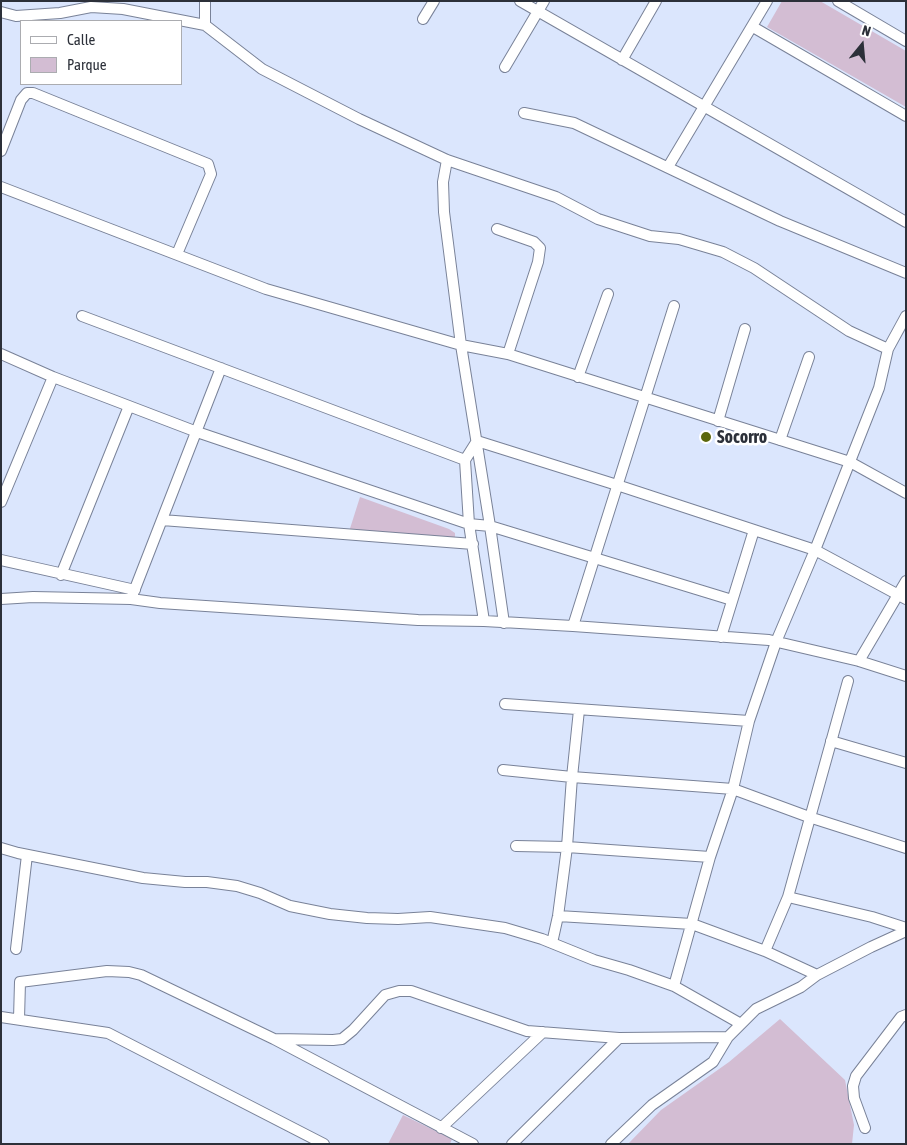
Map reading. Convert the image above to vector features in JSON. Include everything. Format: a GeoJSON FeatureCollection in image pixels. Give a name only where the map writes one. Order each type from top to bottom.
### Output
{"type":"FeatureCollection","features":[{"type":"Feature","properties":{"kind":"street"},"geometry":{"type":"LineString","coordinates":[[205,1],[205,25]]}},
{"type":"Feature","properties":{"kind":"street"},"geometry":{"type":"LineString","coordinates":[[423,19],[434,1]]}},
{"type":"Feature","properties":{"kind":"street"},"geometry":{"type":"LineString","coordinates":[[520,1],[906,222]]}},
{"type":"Feature","properties":{"kind":"street"},"geometry":{"type":"LineString","coordinates":[[505,67],[544,1]]}},
{"type":"Feature","properties":{"kind":"street"},"geometry":{"type":"LineString","coordinates":[[622,60],[656,1]]}},
{"type":"Feature","properties":{"kind":"street"},"geometry":{"type":"LineString","coordinates":[[668,167],[768,1]]}},
{"type":"Feature","properties":{"kind":"street"},"geometry":{"type":"LineString","coordinates":[[838,1],[906,40]]}},
{"type":"Feature","properties":{"kind":"street"},"geometry":{"type":"LineString","coordinates":[[1,12],[16,16],[60,13],[91,7],[123,9],[179,20]]}},
{"type":"Feature","properties":{"kind":"street"},"geometry":{"type":"LineString","coordinates":[[182,21],[205,25],[262,69],[359,119],[448,160],[556,197],[598,219],[615,225],[650,236],[679,240],[723,252],[754,268],[849,331],[888,349]]}},
{"type":"Feature","properties":{"kind":"street"},"geometry":{"type":"LineString","coordinates":[[753,26],[906,116]]}},
{"type":"Feature","properties":{"kind":"street"},"geometry":{"type":"LineString","coordinates":[[1,151],[21,100],[27,93],[33,93],[208,164],[211,174],[177,254]]}},
{"type":"Feature","properties":{"kind":"street"},"geometry":{"type":"LineString","coordinates":[[524,113],[574,123],[780,221],[906,273]]}},
{"type":"Feature","properties":{"kind":"street"},"geometry":{"type":"LineString","coordinates":[[448,160],[443,182],[444,212],[461,346],[504,623]]}},
{"type":"Feature","properties":{"kind":"street"},"geometry":{"type":"LineString","coordinates":[[1,187],[266,289],[461,346],[508,354],[850,462],[906,493]]}},
{"type":"Feature","properties":{"kind":"street"},"geometry":{"type":"LineString","coordinates":[[497,229],[534,242],[540,248],[538,262],[508,354]]}},
{"type":"Feature","properties":{"kind":"street"},"geometry":{"type":"LineString","coordinates":[[578,377],[608,294]]}},
{"type":"Feature","properties":{"kind":"street"},"geometry":{"type":"LineString","coordinates":[[573,626],[593,557],[646,398],[674,306]]}},
{"type":"Feature","properties":{"kind":"street"},"geometry":{"type":"LineString","coordinates":[[82,316],[465,460]]}},
{"type":"Feature","properties":{"kind":"street"},"geometry":{"type":"LineString","coordinates":[[674,986],[710,857],[733,789],[749,720],[776,642],[880,388],[888,349],[906,316]]}},
{"type":"Feature","properties":{"kind":"street"},"geometry":{"type":"LineString","coordinates":[[718,421],[745,329]]}},
{"type":"Feature","properties":{"kind":"street"},"geometry":{"type":"LineString","coordinates":[[1,354],[53,377],[197,432],[469,524],[490,526],[732,600]]}},
{"type":"Feature","properties":{"kind":"street"},"geometry":{"type":"LineString","coordinates":[[780,440],[808,357]]}},
{"type":"Feature","properties":{"kind":"street"},"geometry":{"type":"LineString","coordinates":[[133,595],[221,368]]}},
{"type":"Feature","properties":{"kind":"street"},"geometry":{"type":"LineString","coordinates":[[1,502],[53,377]]}},
{"type":"Feature","properties":{"kind":"street"},"geometry":{"type":"LineString","coordinates":[[61,575],[129,406]]}},
{"type":"Feature","properties":{"kind":"street"},"geometry":{"type":"LineString","coordinates":[[477,441],[465,460],[469,524],[484,621]]}},
{"type":"Feature","properties":{"kind":"street"},"geometry":{"type":"LineString","coordinates":[[477,441],[815,550],[902,597]]}},
{"type":"Feature","properties":{"kind":"street"},"geometry":{"type":"LineString","coordinates":[[162,520],[473,544]]}},
{"type":"Feature","properties":{"kind":"street"},"geometry":{"type":"LineString","coordinates":[[721,637],[754,530]]}},
{"type":"Feature","properties":{"kind":"street"},"geometry":{"type":"LineString","coordinates":[[1,560],[133,595],[251,610],[418,620],[484,621],[573,626],[776,642],[858,661],[906,676]]}},
{"type":"Feature","properties":{"kind":"street"},"geometry":{"type":"LineString","coordinates":[[858,661],[902,597],[906,581]]}},
{"type":"Feature","properties":{"kind":"street"},"geometry":{"type":"LineString","coordinates":[[1,599],[133,595]]}},
{"type":"Feature","properties":{"kind":"street"},"geometry":{"type":"LineString","coordinates":[[765,951],[788,897],[848,681]]}},
{"type":"Feature","properties":{"kind":"street"},"geometry":{"type":"LineString","coordinates":[[505,704],[749,720]]}},
{"type":"Feature","properties":{"kind":"street"},"geometry":{"type":"LineString","coordinates":[[552,942],[558,916],[567,846],[579,710]]}},
{"type":"Feature","properties":{"kind":"street"},"geometry":{"type":"LineString","coordinates":[[830,741],[906,763]]}},
{"type":"Feature","properties":{"kind":"street"},"geometry":{"type":"LineString","coordinates":[[502,770],[733,789],[809,817],[906,848]]}},
{"type":"Feature","properties":{"kind":"street"},"geometry":{"type":"LineString","coordinates":[[516,846],[567,846],[710,857]]}},
{"type":"Feature","properties":{"kind":"street"},"geometry":{"type":"LineString","coordinates":[[1,848],[143,878],[237,886],[260,893],[290,906],[330,914],[398,919],[430,917],[505,928],[552,942],[594,960],[674,986],[741,1024]]}},
{"type":"Feature","properties":{"kind":"street"},"geometry":{"type":"LineString","coordinates":[[16,949],[27,855]]}},
{"type":"Feature","properties":{"kind":"street"},"geometry":{"type":"LineString","coordinates":[[788,897],[872,917],[906,930]]}},
{"type":"Feature","properties":{"kind":"street"},"geometry":{"type":"LineString","coordinates":[[558,916],[692,924],[765,951],[817,975]]}},
{"type":"Feature","properties":{"kind":"street"},"geometry":{"type":"LineString","coordinates":[[611,1144],[652,1105],[713,1062],[728,1037],[756,1009],[801,987],[817,975],[906,930]]}},
{"type":"Feature","properties":{"kind":"street"},"geometry":{"type":"LineString","coordinates":[[19,1020],[20,982],[107,971],[130,972],[141,975],[274,1038],[473,1144]]}},
{"type":"Feature","properties":{"kind":"street"},"geometry":{"type":"LineString","coordinates":[[274,1038],[333,1040],[342,1038],[353,1030],[386,996],[399,991],[411,991],[527,1031],[619,1038],[728,1037]]}},
{"type":"Feature","properties":{"kind":"street"},"geometry":{"type":"LineString","coordinates":[[865,1128],[854,1098],[853,1086],[856,1076],[901,1017],[906,1015]]}},
{"type":"Feature","properties":{"kind":"street"},"geometry":{"type":"LineString","coordinates":[[1,1017],[108,1033],[324,1144]]}},
{"type":"Feature","properties":{"kind":"street"},"geometry":{"type":"LineString","coordinates":[[441,1128],[543,1032]]}},
{"type":"Feature","properties":{"kind":"street"},"geometry":{"type":"LineString","coordinates":[[512,1144],[619,1038]]}},
{"type":"Feature","properties":{"kind":"green space"},"geometry":{"type":"Polygon","coordinates":[[[782,1],[820,1],[906,51],[906,107],[767,27],[782,1]]]}},
{"type":"Feature","properties":{"kind":"green space"},"geometry":{"type":"Polygon","coordinates":[[[360,497],[449,529],[455,533],[455,541],[347,538],[360,497]]]}},
{"type":"Feature","properties":{"kind":"green space"},"geometry":{"type":"Polygon","coordinates":[[[780,1019],[845,1080],[854,1125],[852,1144],[628,1144],[661,1110],[729,1062],[780,1019]]]}},
{"type":"Feature","properties":{"kind":"green space"},"geometry":{"type":"Polygon","coordinates":[[[403,1115],[452,1139],[450,1144],[388,1144],[403,1115]]]}},
{"type":"Feature","properties":{"kind":"place","name":"Socorro"},"geometry":{"type":"Point","coordinates":[706,437]}}]}
